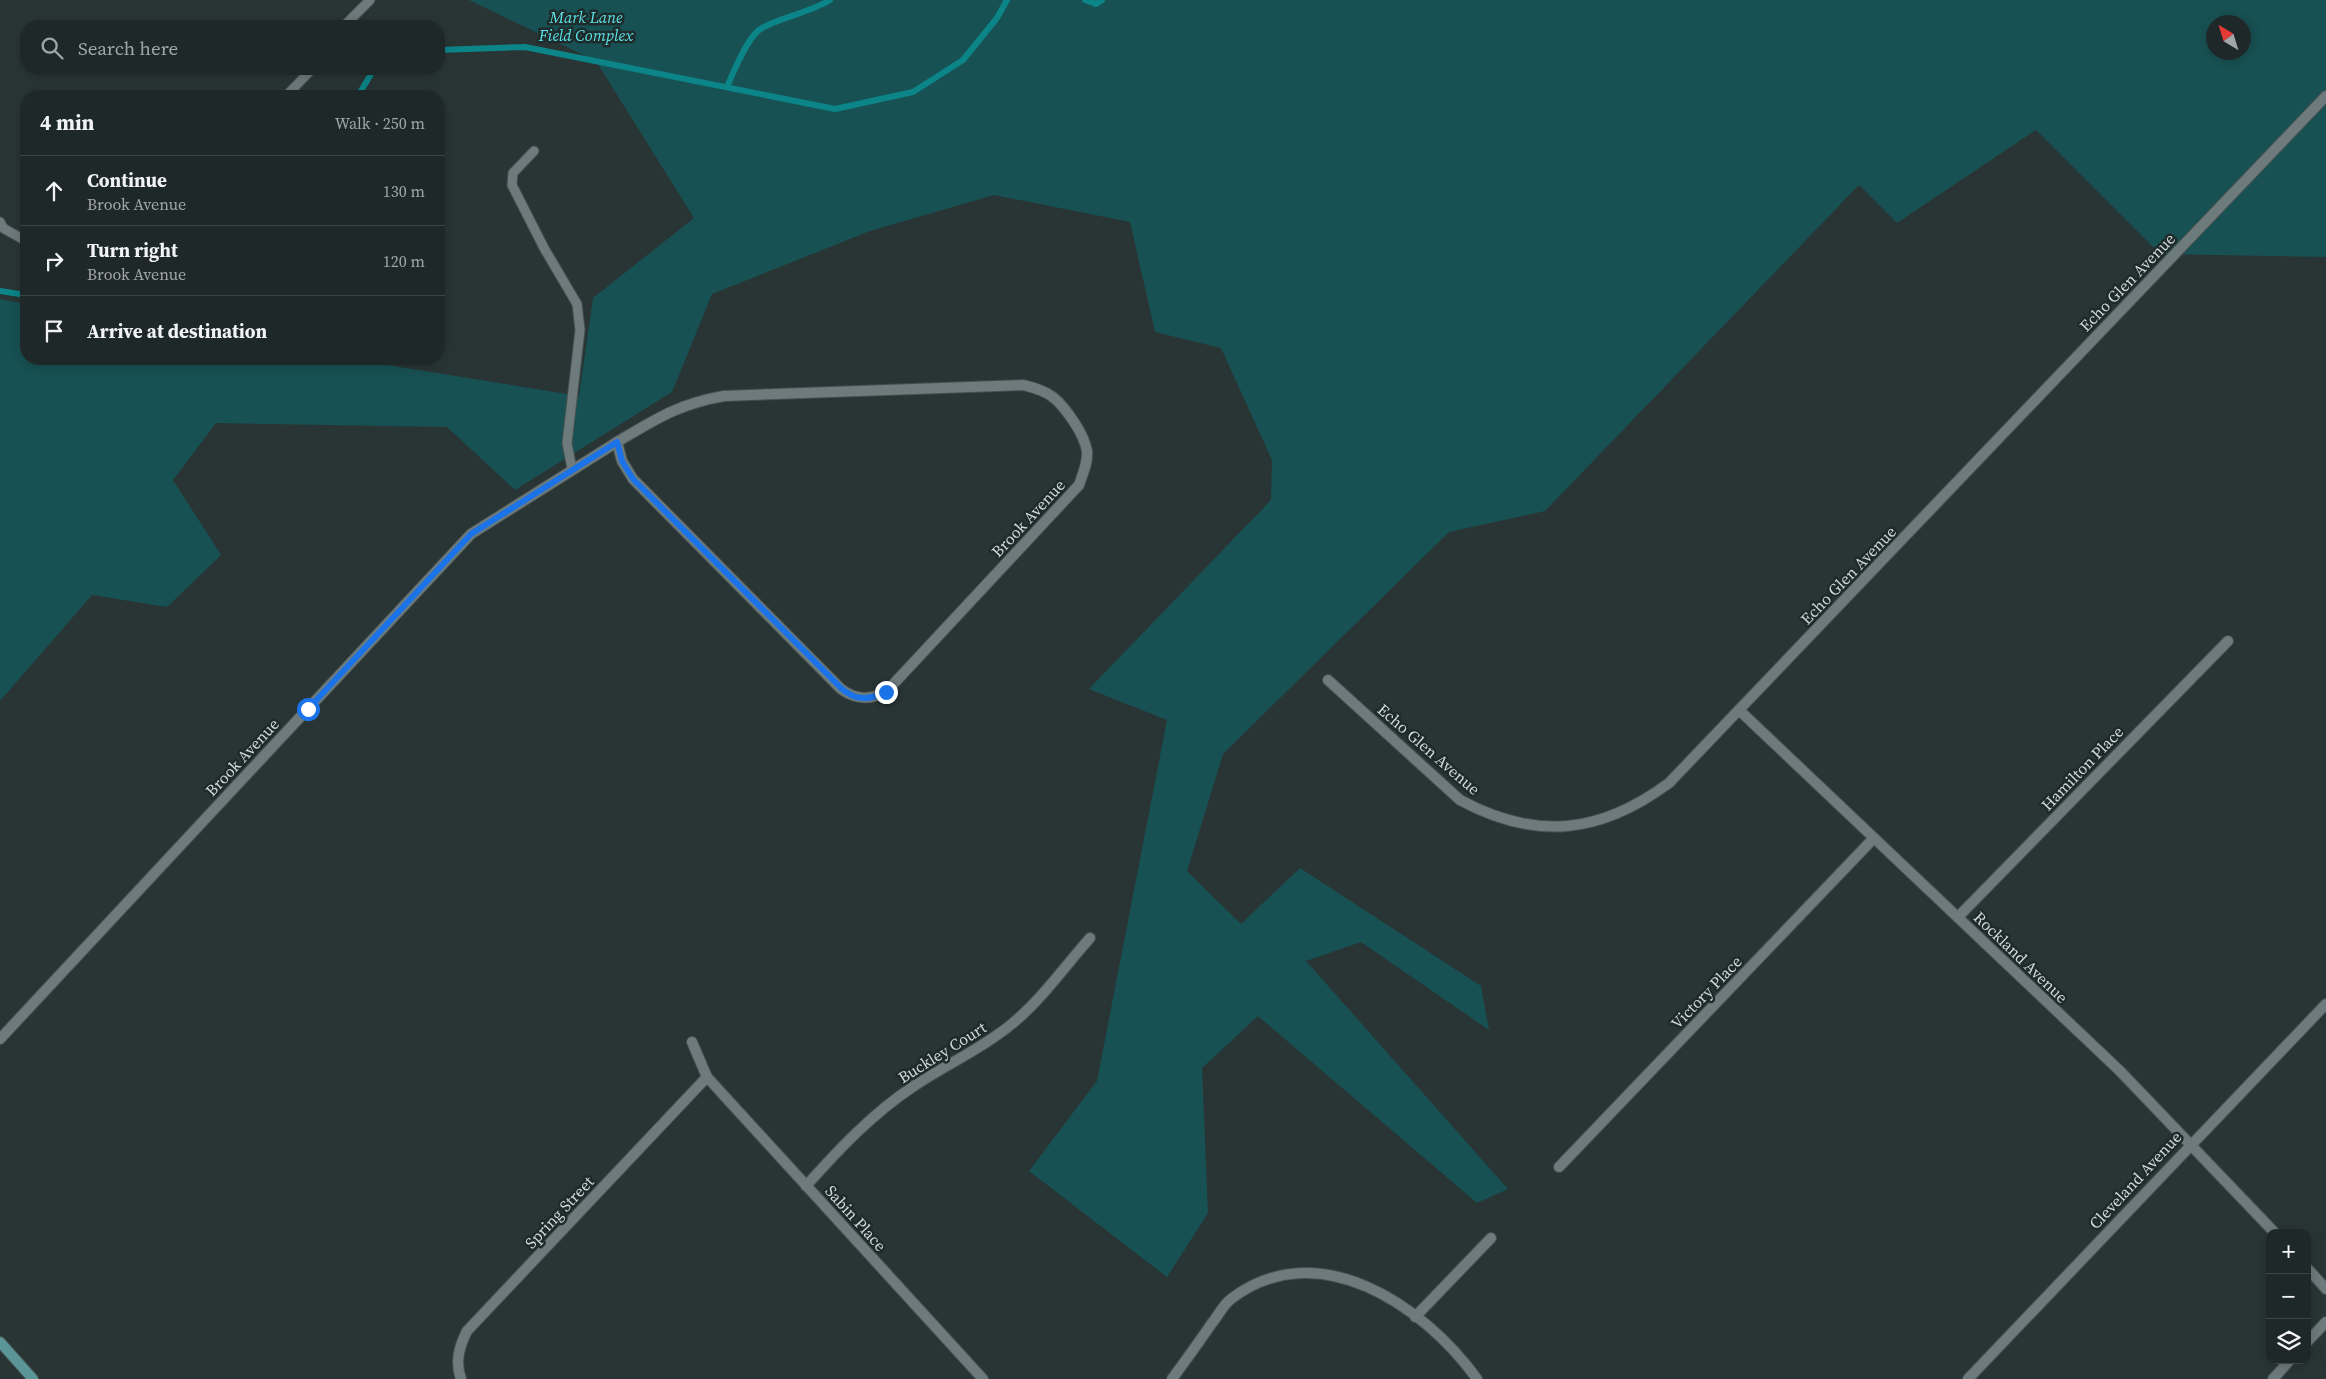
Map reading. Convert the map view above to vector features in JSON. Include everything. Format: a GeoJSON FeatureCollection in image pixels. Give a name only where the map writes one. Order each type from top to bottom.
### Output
{"type":"FeatureCollection","features":[{"type":"Feature","properties":{"kind":"street","name":"Echo Glen Avenue"},"geometry":{"type":"LineString","coordinates":[[1328,680],[1460,800],[1482,812],[1508,821],[1537,826],[1565,826],[1592,823],[1618,815],[1645,801],[1669,783],[1740,710],[2326,96]]}},
{"type":"Feature","properties":{"kind":"street","name":"Brook Avenue"},"geometry":{"type":"LineString","coordinates":[[0,1039],[471,534],[572,469],[617,442],[667,412],[695,401],[724,396],[1023,384],[1040,389],[1062,403],[1082,434],[1086,450],[1086,468],[1079,484],[1072,493],[886,692],[874,698],[860,699],[842,689],[633,479],[622,461],[617,442]]}},
{"type":"Feature","properties":{"kind":"street","name":"Hamilton Place"},"geometry":{"type":"LineString","coordinates":[[1958,917],[2228,641]]}},
{"type":"Feature","properties":{"kind":"street","name":"Rockland Avenue"},"geometry":{"type":"LineString","coordinates":[[1740,710],[2120,1071],[2270,1229]]}},
{"type":"Feature","properties":{"kind":"street","name":"Victory Place"},"geometry":{"type":"LineString","coordinates":[[1559,1167],[1874,838]]}},
{"type":"Feature","properties":{"kind":"street","name":"Buckley Court"},"geometry":{"type":"LineString","coordinates":[[806,1186],[838,1149],[874,1116],[914,1086],[989,1042],[1014,1022],[1035,1002],[1090,938]]}},
{"type":"Feature","properties":{"kind":"street","name":"Cleveland Avenue"},"geometry":{"type":"LineString","coordinates":[[1968,1379],[2326,1004]]}},
{"type":"Feature","properties":{"kind":"street"},"geometry":{"type":"LineString","coordinates":[[692,1042],[707,1077]]}},
{"type":"Feature","properties":{"kind":"street","name":"Sabin Place"},"geometry":{"type":"LineString","coordinates":[[707,1077],[982,1379]]}},
{"type":"Feature","properties":{"kind":"street","name":"Spring Street"},"geometry":{"type":"LineString","coordinates":[[461,1379],[457,1361],[460,1346],[467,1332],[707,1077]]}},
{"type":"Feature","properties":{"kind":"street"},"geometry":{"type":"LineString","coordinates":[[1415,1317],[1491,1238]]}},
{"type":"Feature","properties":{"kind":"street"},"geometry":{"type":"LineString","coordinates":[[1172,1379],[1228,1301],[1247,1288],[1272,1278],[1298,1272],[1321,1273],[1345,1278],[1368,1286],[1437,1334],[1477,1379]]}},
{"type":"Feature","properties":{"kind":"street"},"geometry":{"type":"LineString","coordinates":[[2311,1272],[2326,1289]]}},
{"type":"Feature","properties":{"kind":"street"},"geometry":{"type":"LineString","coordinates":[[2311,1338],[2326,1322]]}},
{"type":"Feature","properties":{"kind":"street"},"geometry":{"type":"LineString","coordinates":[[0,1342],[34,1379]]}},
{"type":"Feature","properties":{"kind":"street"},"geometry":{"type":"LineString","coordinates":[[2273,1379],[2286,1364]]}},
{"type":"Feature","properties":{"kind":"lane"},"geometry":{"type":"LineString","coordinates":[[350,20],[370,0]]}},
{"type":"Feature","properties":{"kind":"lane"},"geometry":{"type":"LineString","coordinates":[[292,90],[306,75]]}},
{"type":"Feature","properties":{"kind":"lane"},"geometry":{"type":"LineString","coordinates":[[534,152],[513,173],[512,185],[544,248],[577,304],[580,330],[567,443],[572,469]]}},
{"type":"Feature","properties":{"kind":"lane"},"geometry":{"type":"LineString","coordinates":[[0,222],[3,228],[20,238]]}},
{"type":"Feature","properties":{"kind":"green space","name":"Mark Lane Field Complex"},"geometry":{"type":"Polygon","coordinates":[[[469,0],[2326,0],[2326,257],[2160,254],[2036,130],[1897,223],[1859,185],[1545,511],[1449,532],[1223,754],[1187,871],[1241,924],[1300,868],[1481,986],[1489,1030],[1361,942],[1306,961],[1508,1189],[1477,1203],[1258,1016],[1202,1068],[1208,1213],[1167,1277],[1029,1171],[1097,1081],[1167,720],[1089,689],[1271,500],[1272,460],[1221,348],[1155,332],[1130,222],[994,195],[870,231],[712,294],[672,392],[515,490],[447,427],[216,423],[173,480],[221,555],[167,607],[92,595],[0,701],[0,299],[20,303],[20,365],[387,365],[579,396],[593,298],[694,218],[596,61],[469,0]]]}},
{"type":"Feature","properties":{"kind":"waterway"},"geometry":{"type":"LineString","coordinates":[[727,87],[751,38],[757,32],[770,24],[830,0]]}},
{"type":"Feature","properties":{"kind":"waterway"},"geometry":{"type":"LineString","coordinates":[[445,50],[525,47],[835,109],[913,92],[963,60],[997,18],[1007,0]]}},
{"type":"Feature","properties":{"kind":"waterway"},"geometry":{"type":"LineString","coordinates":[[1085,0],[1096,4],[1102,0]]}},
{"type":"Feature","properties":{"kind":"waterway"},"geometry":{"type":"LineString","coordinates":[[362,90],[370,75]]}},
{"type":"Feature","properties":{"kind":"waterway"},"geometry":{"type":"LineString","coordinates":[[0,291],[20,294]]}},
{"type":"Feature","properties":{"kind":"route"},"geometry":{"type":"LineString","coordinates":[[308,709],[471,534],[617,442],[622,461],[633,479],[847,694],[860,699],[874,698],[886,692]]}}]}
